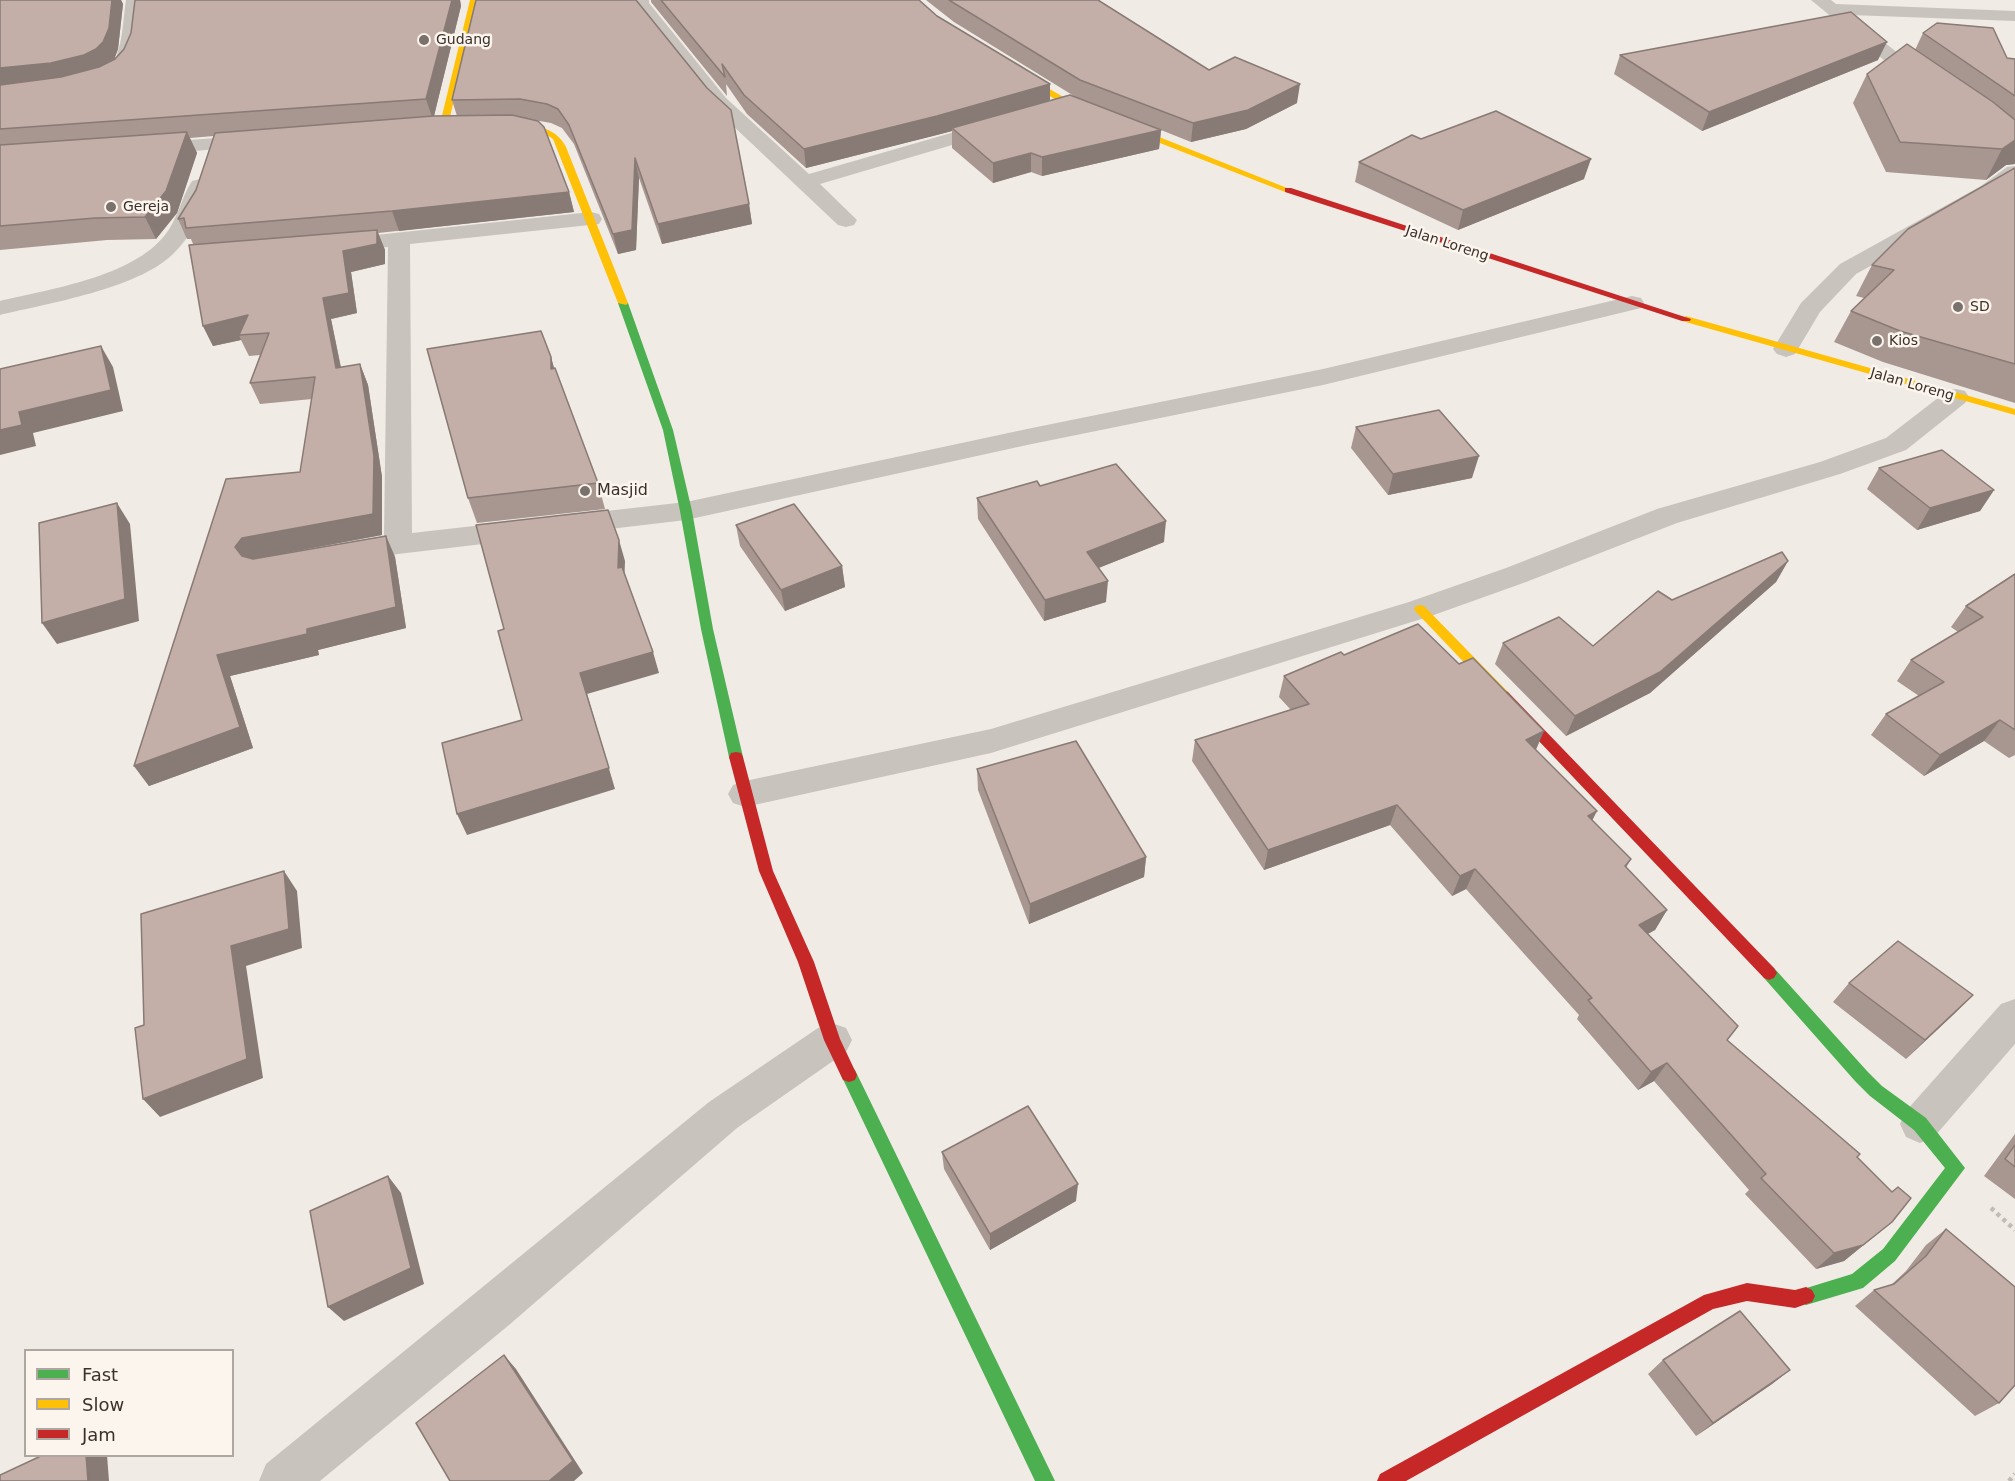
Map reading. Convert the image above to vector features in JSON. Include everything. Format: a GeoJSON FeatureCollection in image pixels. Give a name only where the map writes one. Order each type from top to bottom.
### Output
{"type":"FeatureCollection","features":[{"type":"Feature","properties":{"kind":"street"},"geometry":{"type":"LineString","coordinates":[[101,82],[118,75],[124,68],[135,0]]}},
{"type":"Feature","properties":{"kind":"street"},"geometry":{"type":"LineString","coordinates":[[443,128],[474,0]]}},
{"type":"Feature","properties":{"kind":"street"},"geometry":{"type":"LineString","coordinates":[[640,0],[640,4],[719,102],[846,220]]}},
{"type":"Feature","properties":{"kind":"street"},"geometry":{"type":"LineString","coordinates":[[1826,4],[2015,16]]}},
{"type":"Feature","properties":{"kind":"street"},"geometry":{"type":"LineString","coordinates":[[1826,4],[1906,71],[1943,97]]}},
{"type":"Feature","properties":{"kind":"street","name":"Jalan Loreng"},"geometry":{"type":"LineString","coordinates":[[998,62],[1071,105],[1283,188],[1632,303],[1786,349],[2015,412]]}},
{"type":"Feature","properties":{"kind":"street"},"geometry":{"type":"LineString","coordinates":[[1049,111],[1071,105]]}},
{"type":"Feature","properties":{"kind":"street"},"geometry":{"type":"LineString","coordinates":[[805,182],[1016,121]]}},
{"type":"Feature","properties":{"kind":"street"},"geometry":{"type":"LineString","coordinates":[[420,130],[521,127],[554,134],[563,149],[642,353],[668,430],[686,511],[707,629],[745,794],[766,870],[806,962],[832,1040],[1043,1480]]}},
{"type":"Feature","properties":{"kind":"street"},"geometry":{"type":"LineString","coordinates":[[130,150],[271,140]]}},
{"type":"Feature","properties":{"kind":"street"},"geometry":{"type":"LineString","coordinates":[[0,308],[117,275],[158,255],[176,237],[196,199],[213,144]]}},
{"type":"Feature","properties":{"kind":"street"},"geometry":{"type":"LineString","coordinates":[[1786,349],[1809,308],[1848,269],[1871,254],[1989,190],[2015,172]]}},
{"type":"Feature","properties":{"kind":"street"},"geometry":{"type":"LineString","coordinates":[[317,246],[399,240],[591,219]]}},
{"type":"Feature","properties":{"kind":"street"},"geometry":{"type":"LineString","coordinates":[[398,544],[399,240]]}},
{"type":"Feature","properties":{"kind":"street"},"geometry":{"type":"LineString","coordinates":[[320,558],[398,544],[686,511],[1026,437],[1323,377],[1632,303]]}},
{"type":"Feature","properties":{"kind":"street"},"geometry":{"type":"LineString","coordinates":[[745,794],[991,741],[1420,609],[1516,575],[1667,516],[1830,468],[1896,444],[1956,397]]}},
{"type":"Feature","properties":{"kind":"street"},"geometry":{"type":"LineString","coordinates":[[1387,1481],[1710,1301],[1747,1292],[1796,1299],[1857,1281],[1889,1255],[1956,1168],[1920,1124],[1892,1104],[1861,1076],[1758,960],[1420,609]]}},
{"type":"Feature","properties":{"kind":"street"},"geometry":{"type":"LineString","coordinates":[[1920,1124],[2015,1016]]}},
{"type":"Feature","properties":{"kind":"street"},"geometry":{"type":"LineString","coordinates":[[283,1481],[493,1309],[723,1115],[832,1040]]}},
{"type":"Feature","properties":{"kind":"path"},"geometry":{"type":"LineString","coordinates":[[2009,1481],[2015,1474]]}},
{"type":"Feature","properties":{"kind":"building"},"geometry":{"type":"Polygon","coordinates":[[[0,0],[112,0],[109,28],[103,42],[96,49],[84,55],[51,63],[0,68],[0,0]]]}},
{"type":"Feature","properties":{"kind":"building"},"geometry":{"type":"Polygon","coordinates":[[[135,0],[452,0],[426,99],[0,129],[0,85],[61,77],[99,67],[115,59],[124,49],[131,33],[135,0]]]}},
{"type":"Feature","properties":{"kind":"building"},"geometry":{"type":"Polygon","coordinates":[[[476,0],[636,0],[707,88],[731,110],[749,204],[658,224],[635,158],[632,230],[613,234],[569,125],[558,109],[547,104],[520,99],[452,100],[476,0]]]}},
{"type":"Feature","properties":{"kind":"building"},"geometry":{"type":"Polygon","coordinates":[[[661,0],[919,0],[937,16],[1050,84],[937,116],[804,149],[744,95],[722,64],[725,77],[661,0]]]}},
{"type":"Feature","properties":{"kind":"building"},"geometry":{"type":"Polygon","coordinates":[[[949,0],[1098,0],[1209,70],[1235,57],[1300,84],[1248,110],[1193,123],[1080,80],[949,0]]]}},
{"type":"Feature","properties":{"kind":"building"},"geometry":{"type":"Polygon","coordinates":[[[1851,12],[1887,42],[1709,112],[1620,55],[1851,12]]]}},
{"type":"Feature","properties":{"kind":"building"},"geometry":{"type":"Polygon","coordinates":[[[1937,23],[1993,28],[2007,58],[2015,59],[2015,96],[1923,33],[1937,23]]]}},
{"type":"Feature","properties":{"kind":"building"},"geometry":{"type":"Polygon","coordinates":[[[1907,44],[1993,102],[2015,120],[2015,140],[2002,149],[1900,142],[1867,74],[1907,44]]]}},
{"type":"Feature","properties":{"kind":"building"},"geometry":{"type":"Polygon","coordinates":[[[1070,95],[1161,130],[1042,157],[1031,153],[993,163],[952,128],[1070,95]]]}},
{"type":"Feature","properties":{"kind":"building"},"geometry":{"type":"Polygon","coordinates":[[[1496,111],[1591,159],[1463,210],[1359,162],[1412,135],[1421,139],[1496,111]]]}},
{"type":"Feature","properties":{"kind":"building"},"geometry":{"type":"Polygon","coordinates":[[[512,115],[538,121],[544,127],[569,192],[392,211],[186,228],[184,218],[178,219],[196,190],[215,133],[433,116],[512,115]]]}},
{"type":"Feature","properties":{"kind":"building"},"geometry":{"type":"Polygon","coordinates":[[[187,132],[166,191],[145,217],[95,218],[0,226],[0,145],[187,132]]]}},
{"type":"Feature","properties":{"kind":"building","name":"SD"},"geometry":{"type":"Polygon","coordinates":[[[2015,168],[2015,364],[1900,331],[1851,311],[1894,270],[1872,265],[1908,229],[2015,168]]]}},
{"type":"Feature","properties":{"kind":"building"},"geometry":{"type":"Polygon","coordinates":[[[377,230],[377,244],[343,251],[349,293],[323,298],[336,368],[360,364],[374,456],[373,514],[242,538],[235,547],[242,556],[253,559],[386,536],[396,607],[307,629],[307,634],[217,655],[240,727],[134,766],[226,479],[300,472],[315,377],[250,383],[269,333],[239,335],[248,315],[203,326],[189,245],[377,230]]]}},
{"type":"Feature","properties":{"kind":"building"},"geometry":{"type":"Polygon","coordinates":[[[541,331],[551,357],[551,369],[555,368],[598,483],[468,498],[427,349],[541,331]]]}},
{"type":"Feature","properties":{"kind":"building"},"geometry":{"type":"Polygon","coordinates":[[[101,346],[111,390],[19,412],[22,425],[0,430],[0,369],[101,346]]]}},
{"type":"Feature","properties":{"kind":"building"},"geometry":{"type":"Polygon","coordinates":[[[1439,410],[1479,456],[1393,474],[1356,427],[1439,410]]]}},
{"type":"Feature","properties":{"kind":"building"},"geometry":{"type":"Polygon","coordinates":[[[1942,450],[1994,490],[1930,508],[1879,468],[1942,450]]]}},
{"type":"Feature","properties":{"kind":"building"},"geometry":{"type":"Polygon","coordinates":[[[1116,464],[1166,521],[1087,552],[1108,581],[1045,600],[977,498],[1037,481],[1040,486],[1116,464]]]}},
{"type":"Feature","properties":{"kind":"building"},"geometry":{"type":"Polygon","coordinates":[[[117,503],[125,599],[42,623],[39,523],[117,503]]]}},
{"type":"Feature","properties":{"kind":"building"},"geometry":{"type":"Polygon","coordinates":[[[794,504],[842,566],[781,590],[736,525],[794,504]]]}},
{"type":"Feature","properties":{"kind":"building"},"geometry":{"type":"Polygon","coordinates":[[[608,510],[619,540],[618,568],[622,567],[653,652],[580,673],[609,768],[457,814],[442,743],[522,720],[498,631],[504,629],[476,525],[608,510]]]}},
{"type":"Feature","properties":{"kind":"building"},"geometry":{"type":"Polygon","coordinates":[[[1782,552],[1788,561],[1660,672],[1575,716],[1503,643],[1559,617],[1593,646],[1658,591],[1672,600],[1782,552]]]}},
{"type":"Feature","properties":{"kind":"building"},"geometry":{"type":"Polygon","coordinates":[[[2015,574],[2015,730],[2000,720],[1940,755],[1886,714],[1944,682],[1911,660],[1983,617],[1966,606],[2015,574]]]}},
{"type":"Feature","properties":{"kind":"building"},"geometry":{"type":"Polygon","coordinates":[[[1418,624],[1459,664],[1473,658],[1544,731],[1526,740],[1597,811],[1588,816],[1631,859],[1625,866],[1667,910],[1639,925],[1738,1026],[1727,1040],[1860,1154],[1857,1157],[1892,1192],[1898,1187],[1911,1198],[1892,1222],[1863,1245],[1834,1253],[1761,1178],[1766,1174],[1667,1063],[1651,1072],[1588,1000],[1592,998],[1475,869],[1460,876],[1397,805],[1268,850],[1195,740],[1309,704],[1284,676],[1341,652],[1344,655],[1418,624]]]}},
{"type":"Feature","properties":{"kind":"building"},"geometry":{"type":"Polygon","coordinates":[[[1076,741],[1146,857],[1030,904],[977,769],[1076,741]]]}},
{"type":"Feature","properties":{"kind":"building"},"geometry":{"type":"Polygon","coordinates":[[[284,871],[289,929],[231,946],[247,1059],[143,1099],[135,1028],[144,1025],[141,914],[284,871]]]}},
{"type":"Feature","properties":{"kind":"building"},"geometry":{"type":"Polygon","coordinates":[[[1898,941],[1973,995],[1925,1040],[1849,983],[1898,941]]]}},
{"type":"Feature","properties":{"kind":"building"},"geometry":{"type":"Polygon","coordinates":[[[1028,1106],[1078,1184],[990,1234],[942,1152],[1028,1106]]]}},
{"type":"Feature","properties":{"kind":"building"},"geometry":{"type":"Polygon","coordinates":[[[2015,1145],[2015,1167],[2005,1159],[2015,1145]]]}},
{"type":"Feature","properties":{"kind":"building"},"geometry":{"type":"Polygon","coordinates":[[[388,1176],[411,1268],[328,1307],[310,1211],[388,1176]]]}},
{"type":"Feature","properties":{"kind":"building"},"geometry":{"type":"Polygon","coordinates":[[[1946,1229],[2015,1287],[2015,1385],[1999,1403],[1874,1290],[1894,1284],[1926,1256],[1946,1229]]]}},
{"type":"Feature","properties":{"kind":"building"},"geometry":{"type":"Polygon","coordinates":[[[1740,1311],[1790,1370],[1713,1423],[1663,1360],[1740,1311]]]}},
{"type":"Feature","properties":{"kind":"building"},"geometry":{"type":"Polygon","coordinates":[[[504,1355],[573,1461],[549,1481],[450,1481],[416,1423],[504,1355]]]}},
{"type":"Feature","properties":{"kind":"building"},"geometry":{"type":"Polygon","coordinates":[[[39,1457],[86,1457],[88,1481],[0,1481],[0,1475],[39,1457]]]}},
{"type":"Feature","properties":{"kind":"traffic: fast"},"geometry":{"type":"LineString","coordinates":[[623,303],[668,430],[686,511],[707,629],[736,757]]}},
{"type":"Feature","properties":{"kind":"traffic: fast"},"geometry":{"type":"LineString","coordinates":[[1769,973],[1861,1076],[1876,1091],[1920,1124],[1956,1168],[1889,1255],[1857,1282],[1806,1296]]}},
{"type":"Feature","properties":{"kind":"traffic: fast"},"geometry":{"type":"LineString","coordinates":[[849,1075],[1045,1481]]}},
{"type":"Feature","properties":{"kind":"traffic: slow"},"geometry":{"type":"LineString","coordinates":[[474,0],[443,128],[514,125],[541,129],[556,137],[562,147],[623,303]]}},
{"type":"Feature","properties":{"kind":"traffic: slow"},"geometry":{"type":"LineString","coordinates":[[1011,69],[1071,105],[1288,190]]}},
{"type":"Feature","properties":{"kind":"traffic: slow"},"geometry":{"type":"LineString","coordinates":[[1686,319],[2015,412]]}},
{"type":"Feature","properties":{"kind":"traffic: slow"},"geometry":{"type":"LineString","coordinates":[[1420,609],[1503,695]]}},
{"type":"Feature","properties":{"kind":"traffic: jam"},"geometry":{"type":"LineString","coordinates":[[1288,190],[1686,319]]}},
{"type":"Feature","properties":{"kind":"traffic: jam"},"geometry":{"type":"LineString","coordinates":[[1503,695],[1769,973]]}},
{"type":"Feature","properties":{"kind":"traffic: jam"},"geometry":{"type":"LineString","coordinates":[[736,757],[766,871],[806,962],[832,1040],[849,1075]]}},
{"type":"Feature","properties":{"kind":"traffic: jam"},"geometry":{"type":"LineString","coordinates":[[1387,1481],[1710,1301],[1747,1292],[1795,1299],[1806,1296]]}},
{"type":"Feature","properties":{"kind":"place","name":"Gudang"},"geometry":{"type":"Point","coordinates":[424,40]}},
{"type":"Feature","properties":{"kind":"place","name":"Gereja"},"geometry":{"type":"Point","coordinates":[111,207]}},
{"type":"Feature","properties":{"kind":"place","name":"SD"},"geometry":{"type":"Point","coordinates":[1958,307]}},
{"type":"Feature","properties":{"kind":"place","name":"Kios"},"geometry":{"type":"Point","coordinates":[1877,341]}},
{"type":"Feature","properties":{"kind":"place","name":"Masjid"},"geometry":{"type":"Point","coordinates":[585,491]}}]}
